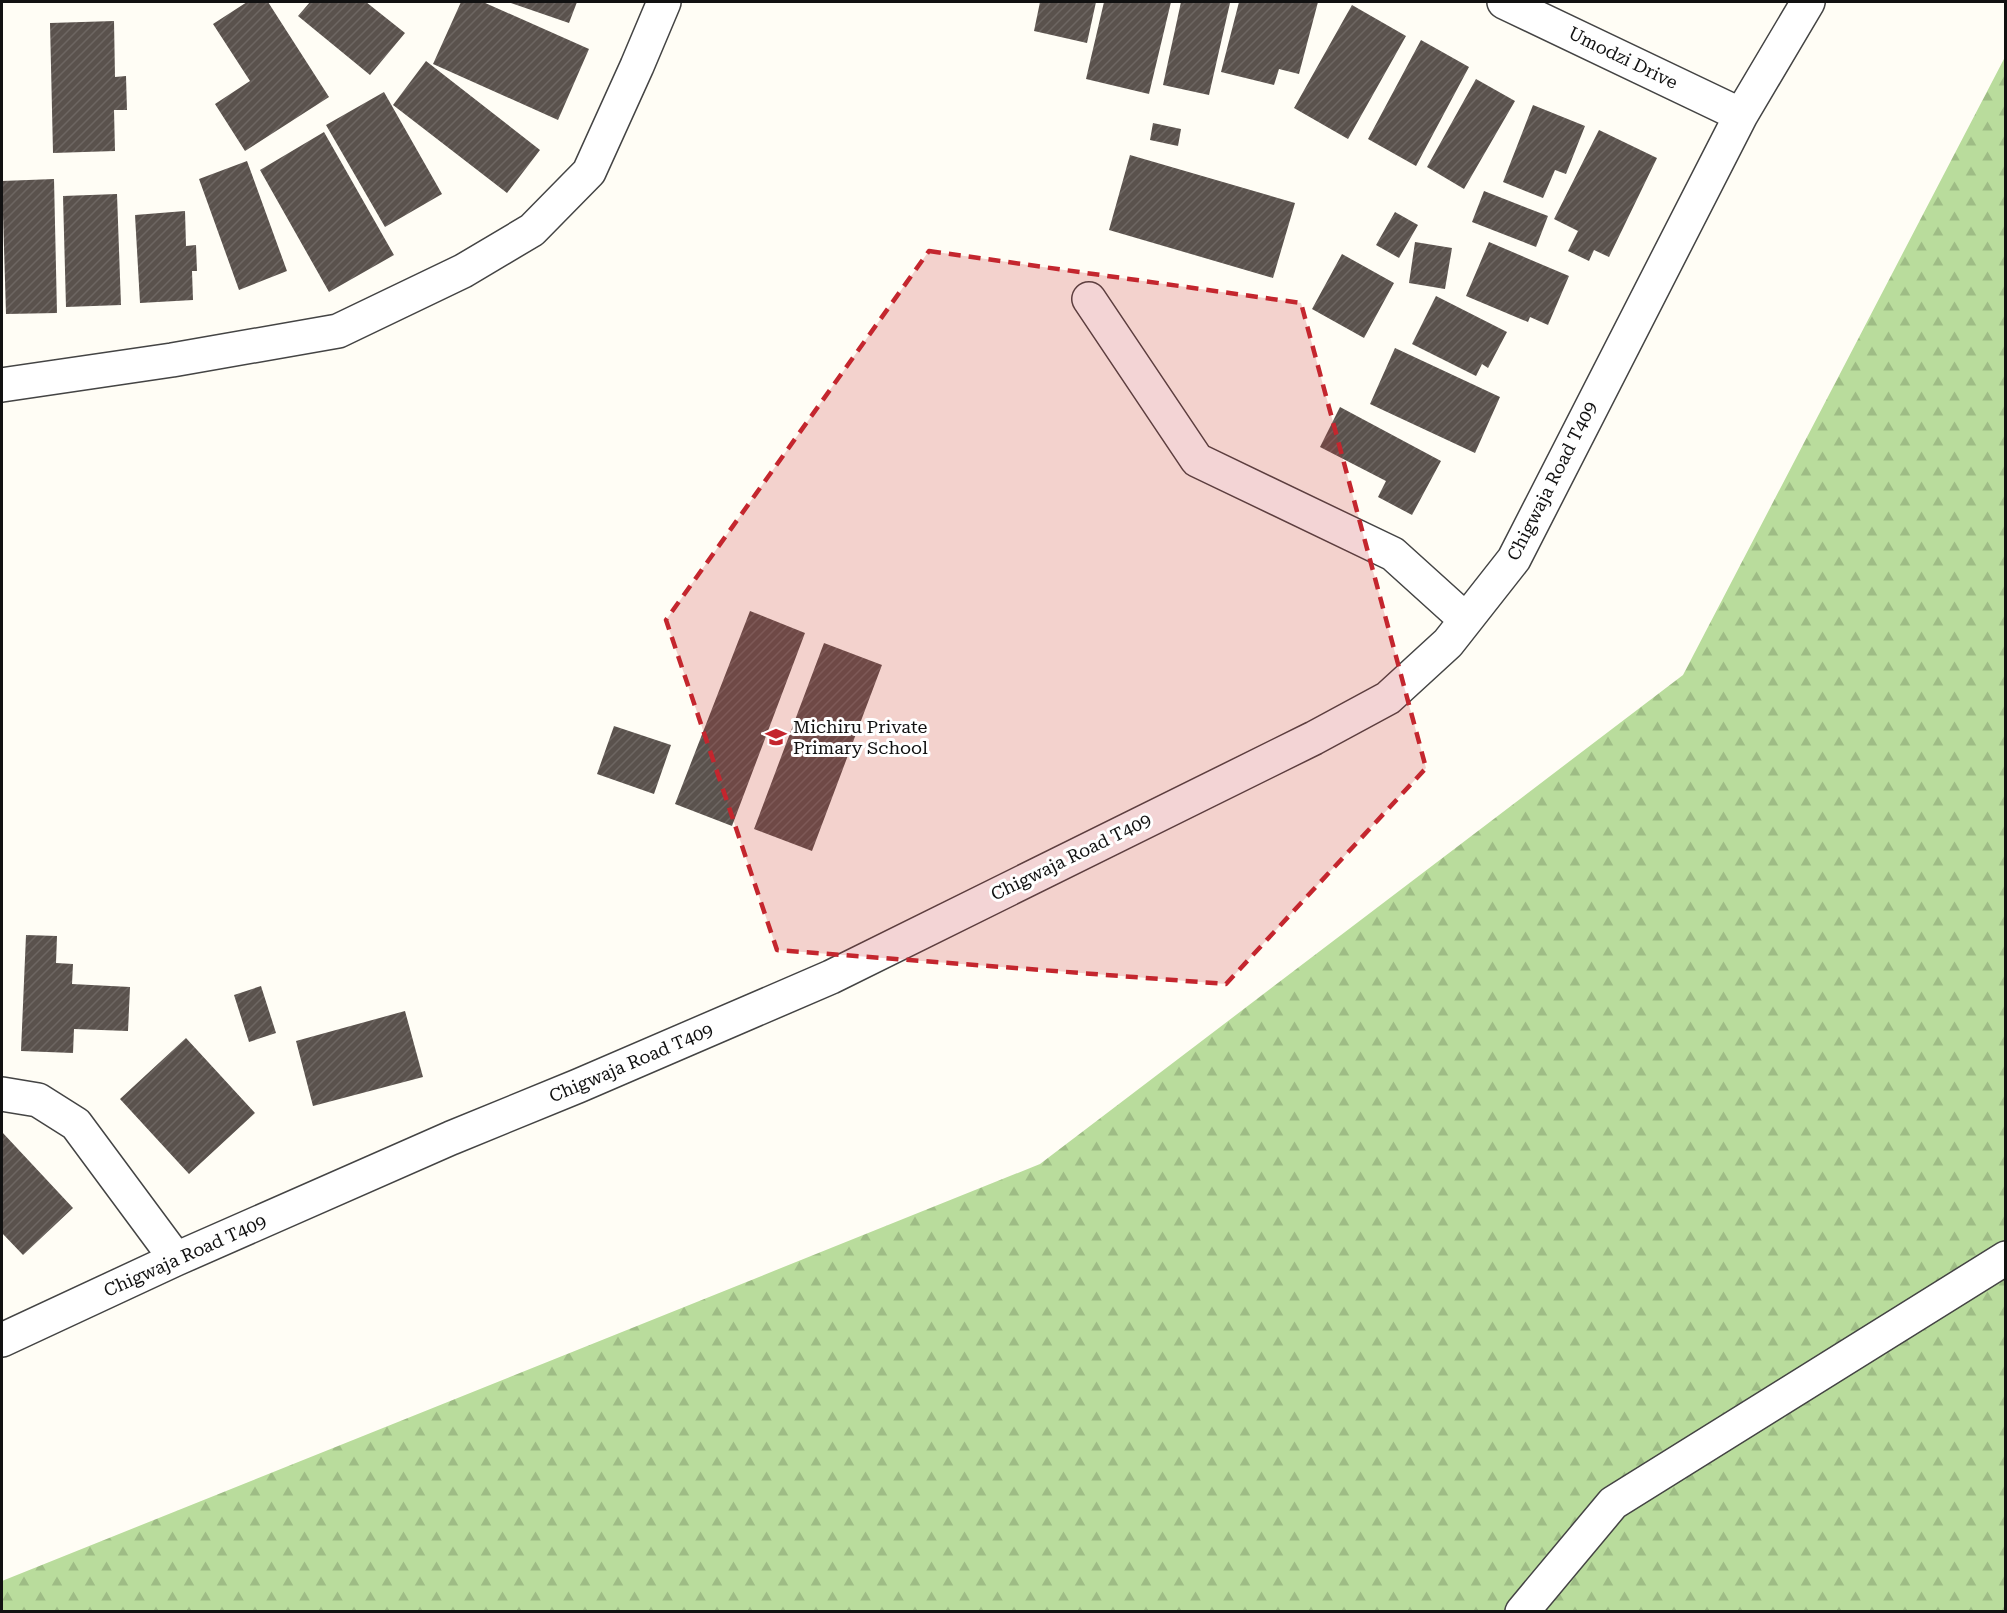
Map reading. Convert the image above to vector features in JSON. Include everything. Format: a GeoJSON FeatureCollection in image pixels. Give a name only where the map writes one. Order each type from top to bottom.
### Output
{"type":"FeatureCollection","features":[{"type":"Feature","properties":{"kind":"street"},"geometry":{"type":"LineString","coordinates":[[2,385],[338,332],[463,270],[532,230],[589,172],[664,2]]}},
{"type":"Feature","properties":{"kind":"street","name":"Umodzi Drive"},"geometry":{"type":"LineString","coordinates":[[1504,2],[1741,115]]}},
{"type":"Feature","properties":{"kind":"street","name":"Chigwaja Road T409"},"geometry":{"type":"LineString","coordinates":[[2,1340],[176,1259],[451,1138],[588,1082],[831,977],[1314,738],[1388,698],[1448,643],[1514,558],[1741,115],[1809,2]]}},
{"type":"Feature","properties":{"kind":"street"},"geometry":{"type":"LineString","coordinates":[[1089,299],[1197,460],[1393,554],[1466,620]]}},
{"type":"Feature","properties":{"kind":"street"},"geometry":{"type":"LineString","coordinates":[[2,1094],[38,1100],[76,1124],[176,1259]]}},
{"type":"Feature","properties":{"kind":"street"},"geometry":{"type":"LineString","coordinates":[[1522,1611],[1613,1503],[2006,1258]]}},
{"type":"Feature","properties":{"kind":"highlighted area"},"geometry":{"type":"Polygon","coordinates":[[[929,251],[1301,303],[1426,768],[1226,984],[777,950],[666,620],[929,251]]]}},
{"type":"Feature","properties":{"kind":"green space"},"geometry":{"type":"Polygon","coordinates":[[[2005,57],[2005,1611],[2,1612],[2,1581],[1040,1164],[1683,675],[2005,57]]]}},
{"type":"Feature","properties":{"kind":"building"},"geometry":{"type":"Polygon","coordinates":[[[247,2],[268,2],[329,97],[245,151],[215,104],[250,81],[213,24],[247,2]]]}},
{"type":"Feature","properties":{"kind":"building"},"geometry":{"type":"Polygon","coordinates":[[[310,2],[366,2],[405,33],[370,75],[298,16],[310,2]]]}},
{"type":"Feature","properties":{"kind":"building"},"geometry":{"type":"Polygon","coordinates":[[[461,2],[483,2],[589,49],[558,120],[433,64],[461,2]]]}},
{"type":"Feature","properties":{"kind":"building"},"geometry":{"type":"Polygon","coordinates":[[[508,2],[577,2],[569,23],[508,2]]]}},
{"type":"Feature","properties":{"kind":"building"},"geometry":{"type":"Polygon","coordinates":[[[1040,2],[1096,2],[1087,43],[1034,31],[1040,2]]]}},
{"type":"Feature","properties":{"kind":"building"},"geometry":{"type":"Polygon","coordinates":[[[1104,2],[1171,2],[1149,94],[1086,79],[1104,2]]]}},
{"type":"Feature","properties":{"kind":"building"},"geometry":{"type":"Polygon","coordinates":[[[1181,2],[1230,3],[1209,95],[1163,85],[1181,2]]]}},
{"type":"Feature","properties":{"kind":"building"},"geometry":{"type":"Polygon","coordinates":[[[1239,2],[1318,2],[1299,74],[1279,69],[1274,85],[1221,72],[1239,2]]]}},
{"type":"Feature","properties":{"kind":"building"},"geometry":{"type":"Polygon","coordinates":[[[1352,5],[1406,36],[1348,139],[1294,108],[1352,5]]]}},
{"type":"Feature","properties":{"kind":"building"},"geometry":{"type":"Polygon","coordinates":[[[114,21],[115,77],[126,76],[127,110],[114,110],[115,151],[53,153],[50,23],[114,21]]]}},
{"type":"Feature","properties":{"kind":"building"},"geometry":{"type":"Polygon","coordinates":[[[1421,40],[1469,67],[1416,166],[1368,139],[1421,40]]]}},
{"type":"Feature","properties":{"kind":"building"},"geometry":{"type":"Polygon","coordinates":[[[426,61],[540,150],[507,193],[393,105],[426,61]]]}},
{"type":"Feature","properties":{"kind":"building"},"geometry":{"type":"Polygon","coordinates":[[[1476,79],[1515,101],[1464,189],[1427,167],[1476,79]]]}},
{"type":"Feature","properties":{"kind":"building"},"geometry":{"type":"Polygon","coordinates":[[[384,92],[442,194],[385,227],[326,125],[384,92]]]}},
{"type":"Feature","properties":{"kind":"building"},"geometry":{"type":"Polygon","coordinates":[[[1533,105],[1585,126],[1566,174],[1555,170],[1543,198],[1503,182],[1533,105]]]}},
{"type":"Feature","properties":{"kind":"building"},"geometry":{"type":"Polygon","coordinates":[[[1153,123],[1181,129],[1178,146],[1150,140],[1153,123]]]}},
{"type":"Feature","properties":{"kind":"building"},"geometry":{"type":"Polygon","coordinates":[[[1599,130],[1657,158],[1609,257],[1594,250],[1589,261],[1568,251],[1578,231],[1554,219],[1599,130]]]}},
{"type":"Feature","properties":{"kind":"building"},"geometry":{"type":"Polygon","coordinates":[[[324,132],[394,255],[329,292],[260,170],[324,132]]]}},
{"type":"Feature","properties":{"kind":"building"},"geometry":{"type":"Polygon","coordinates":[[[1130,155],[1295,203],[1273,278],[1109,230],[1130,155]]]}},
{"type":"Feature","properties":{"kind":"building"},"geometry":{"type":"Polygon","coordinates":[[[247,161],[287,271],[239,290],[199,179],[247,161]]]}},
{"type":"Feature","properties":{"kind":"building"},"geometry":{"type":"Polygon","coordinates":[[[54,179],[57,313],[6,314],[2,181],[54,179]]]}},
{"type":"Feature","properties":{"kind":"building"},"geometry":{"type":"Polygon","coordinates":[[[1484,191],[1548,216],[1536,247],[1472,222],[1484,191]]]}},
{"type":"Feature","properties":{"kind":"building"},"geometry":{"type":"Polygon","coordinates":[[[117,194],[121,305],[66,307],[63,196],[117,194]]]}},
{"type":"Feature","properties":{"kind":"building"},"geometry":{"type":"Polygon","coordinates":[[[185,211],[186,246],[196,245],[197,271],[192,271],[193,300],[140,303],[135,215],[185,211]]]}},
{"type":"Feature","properties":{"kind":"building"},"geometry":{"type":"Polygon","coordinates":[[[1395,212],[1418,225],[1399,258],[1376,245],[1395,212]]]}},
{"type":"Feature","properties":{"kind":"building"},"geometry":{"type":"Polygon","coordinates":[[[1415,242],[1452,248],[1445,289],[1409,283],[1415,242]]]}},
{"type":"Feature","properties":{"kind":"building"},"geometry":{"type":"Polygon","coordinates":[[[1489,242],[1569,276],[1548,325],[1530,317],[1528,322],[1466,296],[1489,242]]]}},
{"type":"Feature","properties":{"kind":"building"},"geometry":{"type":"Polygon","coordinates":[[[1342,254],[1394,283],[1364,338],[1312,309],[1342,254]]]}},
{"type":"Feature","properties":{"kind":"building"},"geometry":{"type":"Polygon","coordinates":[[[1436,296],[1507,332],[1488,368],[1482,364],[1476,376],[1412,344],[1436,296]]]}},
{"type":"Feature","properties":{"kind":"building"},"geometry":{"type":"Polygon","coordinates":[[[1395,348],[1500,397],[1475,453],[1370,404],[1395,348]]]}},
{"type":"Feature","properties":{"kind":"building"},"geometry":{"type":"Polygon","coordinates":[[[1340,407],[1441,461],[1412,515],[1378,497],[1386,481],[1320,447],[1340,407]]]}},
{"type":"Feature","properties":{"kind":"building"},"geometry":{"type":"Polygon","coordinates":[[[750,611],[805,633],[732,826],[675,804],[750,611]]]}},
{"type":"Feature","properties":{"kind":"building"},"geometry":{"type":"Polygon","coordinates":[[[824,643],[882,665],[812,851],[754,829],[824,643]]]}},
{"type":"Feature","properties":{"kind":"building"},"geometry":{"type":"Polygon","coordinates":[[[614,726],[671,745],[654,794],[597,774],[614,726]]]}},
{"type":"Feature","properties":{"kind":"building"},"geometry":{"type":"Polygon","coordinates":[[[26,935],[57,936],[56,963],[73,964],[72,984],[130,987],[128,1031],[74,1029],[73,1053],[21,1051],[26,935]]]}},
{"type":"Feature","properties":{"kind":"building"},"geometry":{"type":"Polygon","coordinates":[[[261,986],[276,1033],[249,1042],[234,995],[261,986]]]}},
{"type":"Feature","properties":{"kind":"building"},"geometry":{"type":"Polygon","coordinates":[[[405,1011],[423,1077],[313,1106],[296,1041],[405,1011]]]}},
{"type":"Feature","properties":{"kind":"building"},"geometry":{"type":"Polygon","coordinates":[[[186,1038],[255,1113],[189,1174],[120,1099],[186,1038]]]}},
{"type":"Feature","properties":{"kind":"building"},"geometry":{"type":"Polygon","coordinates":[[[2,1132],[73,1208],[23,1255],[2,1233],[2,1132]]]}},
{"type":"Feature","properties":{"kind":"place","name":"Michiru Private Primary School"},"geometry":{"type":"Point","coordinates":[776,737]}}]}
